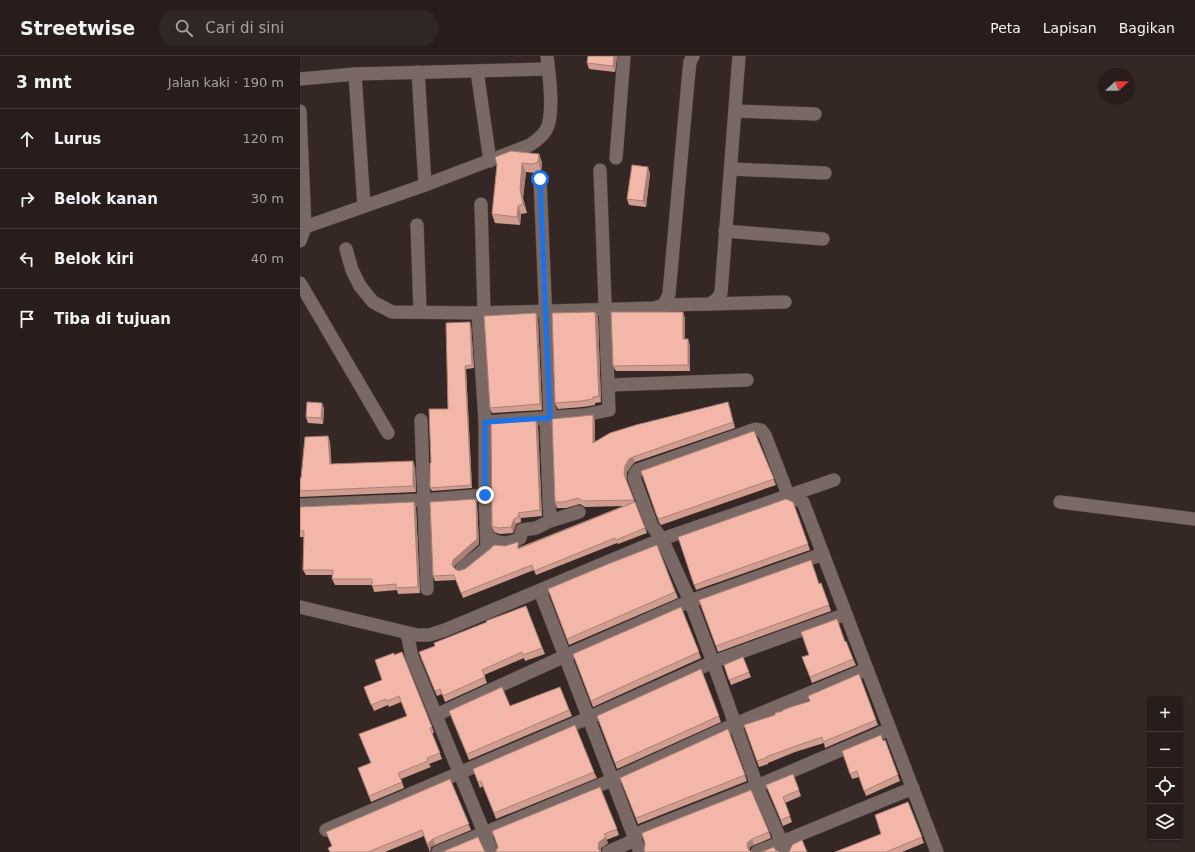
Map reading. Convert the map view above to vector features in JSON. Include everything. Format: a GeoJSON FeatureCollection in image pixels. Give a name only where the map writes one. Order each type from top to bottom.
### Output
{"type":"FeatureCollection","features":[{"type":"Feature","properties":{"kind":"street"},"geometry":{"type":"LineString","coordinates":[[616,158],[624,56]]}},
{"type":"Feature","properties":{"kind":"street"},"geometry":{"type":"LineString","coordinates":[[664,305],[669,294],[688,80],[690,62],[693,56]]}},
{"type":"Feature","properties":{"kind":"street"},"geometry":{"type":"LineString","coordinates":[[710,304],[717,299],[721,293],[739,56]]}},
{"type":"Feature","properties":{"kind":"street"},"geometry":{"type":"LineString","coordinates":[[300,79],[355,74],[477,71],[548,62],[550,102],[547,129],[542,136],[530,145],[425,186],[305,227]]}},
{"type":"Feature","properties":{"kind":"street"},"geometry":{"type":"LineString","coordinates":[[477,71],[490,161]]}},
{"type":"Feature","properties":{"kind":"street"},"geometry":{"type":"LineString","coordinates":[[418,72],[425,186]]}},
{"type":"Feature","properties":{"kind":"street"},"geometry":{"type":"LineString","coordinates":[[355,74],[364,206]]}},
{"type":"Feature","properties":{"kind":"street"},"geometry":{"type":"LineString","coordinates":[[300,110],[305,227],[300,241]]}},
{"type":"Feature","properties":{"kind":"street"},"geometry":{"type":"LineString","coordinates":[[735,111],[815,114]]}},
{"type":"Feature","properties":{"kind":"street"},"geometry":{"type":"LineString","coordinates":[[730,169],[825,173]]}},
{"type":"Feature","properties":{"kind":"street"},"geometry":{"type":"LineString","coordinates":[[485,422],[593,414],[609,410],[600,170]]}},
{"type":"Feature","properties":{"kind":"street"},"geometry":{"type":"LineString","coordinates":[[540,179],[550,521]]}},
{"type":"Feature","properties":{"kind":"street"},"geometry":{"type":"LineString","coordinates":[[481,204],[481,313],[485,422],[487,548]]}},
{"type":"Feature","properties":{"kind":"street"},"geometry":{"type":"LineString","coordinates":[[418,225],[420,312]]}},
{"type":"Feature","properties":{"kind":"street"},"geometry":{"type":"LineString","coordinates":[[725,231],[823,238]]}},
{"type":"Feature","properties":{"kind":"street"},"geometry":{"type":"LineString","coordinates":[[346,249],[352,270],[360,286],[373,302],[392,312],[481,313],[654,308],[664,305],[785,302]]}},
{"type":"Feature","properties":{"kind":"street"},"geometry":{"type":"LineString","coordinates":[[300,283],[388,434]]}},
{"type":"Feature","properties":{"kind":"street"},"geometry":{"type":"LineString","coordinates":[[609,386],[747,380]]}},
{"type":"Feature","properties":{"kind":"street"},"geometry":{"type":"LineString","coordinates":[[421,420],[428,589]]}},
{"type":"Feature","properties":{"kind":"street"},"geometry":{"type":"LineString","coordinates":[[784,847],[757,786],[714,662],[690,601],[662,539],[652,526],[648,511],[635,484],[634,478],[638,470],[756,429],[761,430],[765,435],[789,496],[803,502],[937,852]]}},
{"type":"Feature","properties":{"kind":"street"},"geometry":{"type":"LineString","coordinates":[[300,607],[407,633],[417,635],[433,634],[540,591],[662,539],[834,480]]}},
{"type":"Feature","properties":{"kind":"street"},"geometry":{"type":"LineString","coordinates":[[300,505],[424,500],[485,495]]}},
{"type":"Feature","properties":{"kind":"street"},"geometry":{"type":"LineString","coordinates":[[1060,502],[1195,519]]}},
{"type":"Feature","properties":{"kind":"street"},"geometry":{"type":"LineString","coordinates":[[462,568],[487,548],[492,539],[495,542],[515,542],[520,538],[522,530],[536,528],[550,521],[579,512]]}},
{"type":"Feature","properties":{"kind":"street"},"geometry":{"type":"LineString","coordinates":[[436,715],[690,601],[823,554]]}},
{"type":"Feature","properties":{"kind":"street"},"geometry":{"type":"LineString","coordinates":[[540,591],[636,842]]}},
{"type":"Feature","properties":{"kind":"street"},"geometry":{"type":"LineString","coordinates":[[326,830],[588,718],[714,662],[846,614]]}},
{"type":"Feature","properties":{"kind":"street"},"geometry":{"type":"LineString","coordinates":[[407,633],[412,657],[461,772],[492,852]]}},
{"type":"Feature","properties":{"kind":"street"},"geometry":{"type":"LineString","coordinates":[[438,852],[612,780],[735,724],[867,669]]}},
{"type":"Feature","properties":{"kind":"street"},"geometry":{"type":"LineString","coordinates":[[608,852],[636,842],[757,786],[890,729]]}},
{"type":"Feature","properties":{"kind":"street"},"geometry":{"type":"LineString","coordinates":[[757,852],[784,847],[913,788]]}},
{"type":"Feature","properties":{"kind":"building"},"geometry":{"type":"Polygon","coordinates":[[[588,56],[614,56],[613,66],[587,63],[588,56]]]}},
{"type":"Feature","properties":{"kind":"building"},"geometry":{"type":"Polygon","coordinates":[[[511,151],[539,154],[538,162],[532,164],[522,163],[520,189],[523,204],[518,206],[517,217],[492,214],[497,165],[495,157],[511,151]]]}},
{"type":"Feature","properties":{"kind":"building"},"geometry":{"type":"Polygon","coordinates":[[[632,165],[648,167],[643,201],[627,199],[632,165]]]}},
{"type":"Feature","properties":{"kind":"building"},"geometry":{"type":"Polygon","coordinates":[[[595,312],[599,396],[593,397],[593,399],[581,401],[555,403],[552,313],[595,312]]]}},
{"type":"Feature","properties":{"kind":"building"},"geometry":{"type":"Polygon","coordinates":[[[611,312],[683,312],[683,339],[688,339],[688,365],[613,366],[611,312]]]}},
{"type":"Feature","properties":{"kind":"building"},"geometry":{"type":"Polygon","coordinates":[[[536,313],[540,404],[490,408],[484,316],[536,313]]]}},
{"type":"Feature","properties":{"kind":"building"},"geometry":{"type":"Polygon","coordinates":[[[470,322],[472,365],[465,366],[471,485],[430,488],[431,463],[429,409],[448,409],[446,323],[470,322]]]}},
{"type":"Feature","properties":{"kind":"building"},"geometry":{"type":"Polygon","coordinates":[[[307,402],[322,403],[321,418],[306,417],[307,402]]]}},
{"type":"Feature","properties":{"kind":"building"},"geometry":{"type":"Polygon","coordinates":[[[728,402],[733,422],[629,459],[625,466],[624,474],[634,500],[583,501],[578,498],[564,502],[555,502],[552,419],[593,415],[593,443],[610,433],[636,425],[728,402]]]}},
{"type":"Feature","properties":{"kind":"building"},"geometry":{"type":"Polygon","coordinates":[[[536,420],[540,510],[518,513],[519,516],[514,519],[511,527],[498,528],[492,526],[491,424],[536,420]]]}},
{"type":"Feature","properties":{"kind":"building"},"geometry":{"type":"Polygon","coordinates":[[[754,431],[774,479],[659,519],[641,471],[754,431]]]}},
{"type":"Feature","properties":{"kind":"building"},"geometry":{"type":"Polygon","coordinates":[[[328,436],[330,464],[413,461],[413,486],[300,491],[305,437],[328,436]]]}},
{"type":"Feature","properties":{"kind":"building"},"geometry":{"type":"Polygon","coordinates":[[[476,499],[477,539],[453,560],[452,565],[458,571],[465,569],[494,545],[505,546],[518,542],[518,549],[635,502],[645,528],[616,540],[615,538],[534,571],[532,565],[461,593],[454,575],[433,576],[430,502],[476,499]]]}},
{"type":"Feature","properties":{"kind":"building"},"geometry":{"type":"Polygon","coordinates":[[[786,499],[793,502],[808,544],[694,585],[678,537],[786,499]]]}},
{"type":"Feature","properties":{"kind":"building"},"geometry":{"type":"Polygon","coordinates":[[[414,502],[418,587],[396,588],[396,584],[372,586],[372,579],[332,579],[333,570],[303,570],[304,531],[300,531],[300,507],[414,502]]]}},
{"type":"Feature","properties":{"kind":"building"},"geometry":{"type":"Polygon","coordinates":[[[657,545],[675,592],[567,639],[548,589],[657,545]]]}},
{"type":"Feature","properties":{"kind":"building"},"geometry":{"type":"Polygon","coordinates":[[[811,560],[819,584],[821,583],[829,605],[716,646],[699,600],[811,560]]]}},
{"type":"Feature","properties":{"kind":"building"},"geometry":{"type":"Polygon","coordinates":[[[526,606],[542,648],[523,655],[522,652],[482,670],[485,677],[443,696],[440,689],[435,691],[419,652],[435,646],[434,643],[526,606]]]}},
{"type":"Feature","properties":{"kind":"building"},"geometry":{"type":"Polygon","coordinates":[[[681,607],[699,652],[591,701],[573,654],[681,607]]]}},
{"type":"Feature","properties":{"kind":"building"},"geometry":{"type":"Polygon","coordinates":[[[837,619],[853,659],[810,677],[802,657],[809,655],[801,632],[837,619]]]}},
{"type":"Feature","properties":{"kind":"building"},"geometry":{"type":"Polygon","coordinates":[[[402,652],[432,727],[430,728],[440,753],[427,758],[428,761],[398,773],[402,782],[369,796],[358,768],[371,763],[359,734],[407,716],[399,696],[371,705],[364,687],[382,680],[375,660],[394,653],[394,655],[402,652]]]}},
{"type":"Feature","properties":{"kind":"building"},"geometry":{"type":"Polygon","coordinates":[[[743,657],[749,672],[729,680],[724,665],[743,657]]]}},
{"type":"Feature","properties":{"kind":"building"},"geometry":{"type":"Polygon","coordinates":[[[701,669],[719,716],[615,763],[597,716],[701,669]]]}},
{"type":"Feature","properties":{"kind":"building"},"geometry":{"type":"Polygon","coordinates":[[[859,674],[876,720],[823,742],[822,737],[757,761],[744,725],[810,701],[808,696],[859,674]]]}},
{"type":"Feature","properties":{"kind":"building"},"geometry":{"type":"Polygon","coordinates":[[[502,687],[510,706],[560,687],[569,710],[467,754],[449,711],[502,687]]]}},
{"type":"Feature","properties":{"kind":"building"},"geometry":{"type":"Polygon","coordinates":[[[575,725],[594,772],[494,813],[481,781],[478,782],[473,769],[575,725]]]}},
{"type":"Feature","properties":{"kind":"building"},"geometry":{"type":"Polygon","coordinates":[[[728,729],[745,775],[636,818],[620,778],[728,729]]]}},
{"type":"Feature","properties":{"kind":"building"},"geometry":{"type":"Polygon","coordinates":[[[881,735],[883,741],[885,740],[898,775],[864,791],[857,771],[850,774],[842,751],[881,735]]]}},
{"type":"Feature","properties":{"kind":"building"},"geometry":{"type":"Polygon","coordinates":[[[793,774],[799,790],[783,797],[790,816],[781,820],[766,785],[793,774]]]}},
{"type":"Feature","properties":{"kind":"building"},"geometry":{"type":"Polygon","coordinates":[[[450,779],[469,824],[433,839],[429,842],[428,846],[422,830],[368,852],[330,852],[328,848],[332,846],[326,832],[450,779]]]}},
{"type":"Feature","properties":{"kind":"building"},"geometry":{"type":"Polygon","coordinates":[[[600,787],[617,829],[604,834],[606,837],[599,842],[598,849],[601,852],[495,852],[498,847],[492,831],[600,787]]]}},
{"type":"Feature","properties":{"kind":"building"},"geometry":{"type":"Polygon","coordinates":[[[751,790],[769,832],[748,842],[748,849],[751,852],[645,852],[645,844],[642,833],[751,790]]]}},
{"type":"Feature","properties":{"kind":"building"},"geometry":{"type":"Polygon","coordinates":[[[908,802],[922,837],[886,852],[835,852],[881,834],[875,815],[908,802]]]}},
{"type":"Feature","properties":{"kind":"building"},"geometry":{"type":"Polygon","coordinates":[[[478,837],[485,852],[442,852],[478,837]]]}},
{"type":"Feature","properties":{"kind":"building"},"geometry":{"type":"Polygon","coordinates":[[[802,840],[807,852],[789,852],[792,845],[802,840]]]}},
{"type":"Feature","properties":{"kind":"building"},"geometry":{"type":"Polygon","coordinates":[[[774,847],[776,851],[777,850],[779,852],[761,852],[774,847]]]}},
{"type":"Feature","properties":{"kind":"route"},"geometry":{"type":"LineString","coordinates":[[485,495],[485,422],[550,418],[540,179]]}}]}
